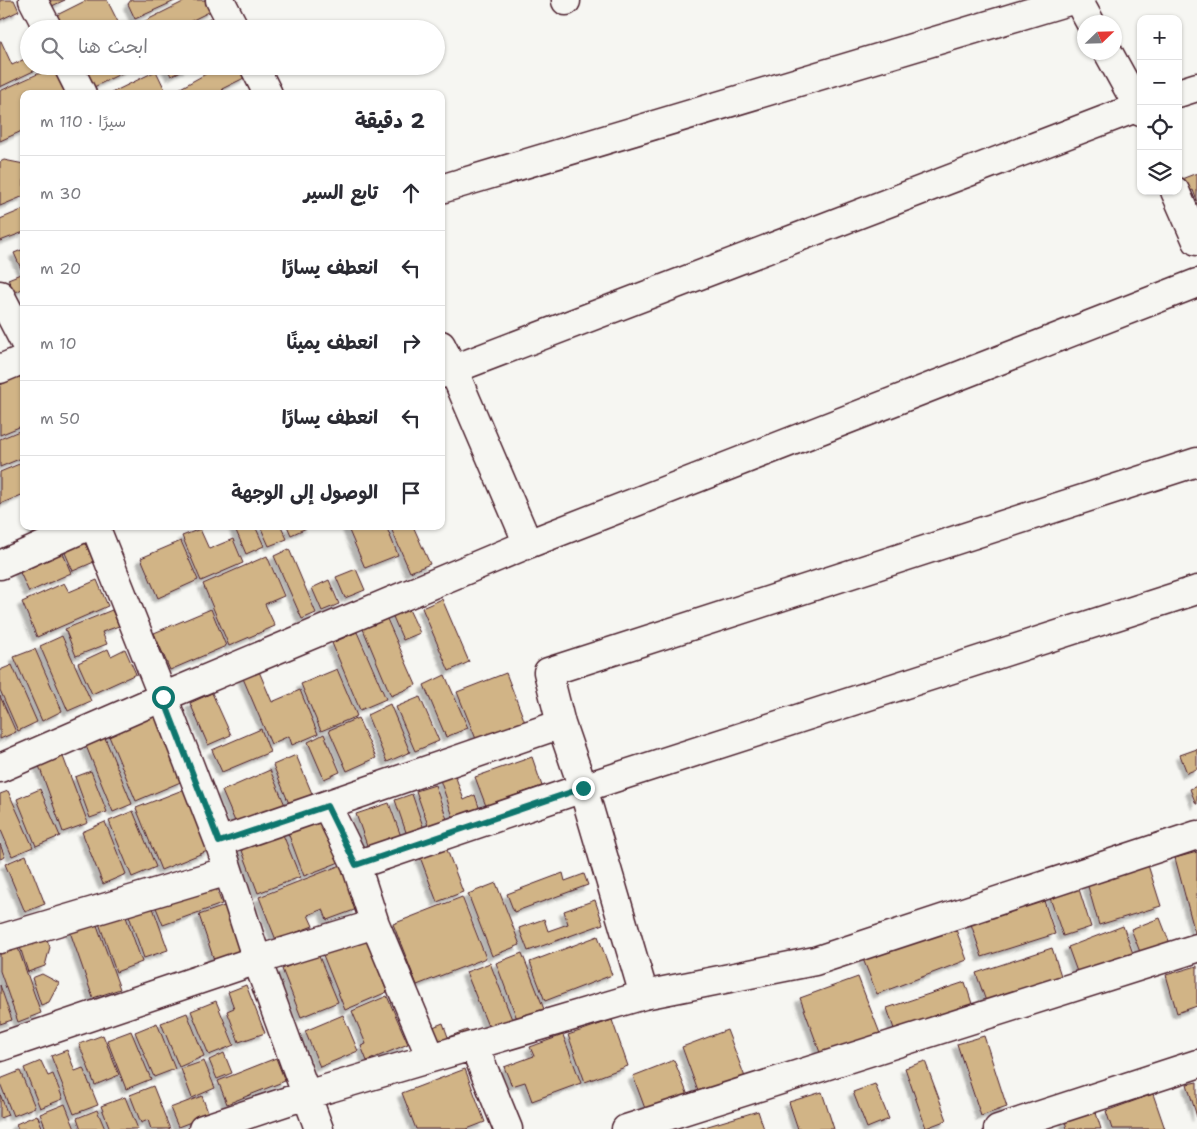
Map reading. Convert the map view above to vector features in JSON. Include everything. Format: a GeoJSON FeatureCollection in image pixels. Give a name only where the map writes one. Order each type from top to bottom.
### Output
{"type":"FeatureCollection","features":[{"type":"Feature","properties":{"kind":"street"},"geometry":{"type":"LineString","coordinates":[[33,0],[43,20]]}},
{"type":"Feature","properties":{"kind":"street"},"geometry":{"type":"LineString","coordinates":[[220,0],[230,20]]}},
{"type":"Feature","properties":{"kind":"street"},"geometry":{"type":"LineString","coordinates":[[445,188],[1072,0]]}},
{"type":"Feature","properties":{"kind":"street"},"geometry":{"type":"LineString","coordinates":[[1078,0],[1086,15]]}},
{"type":"Feature","properties":{"kind":"street"},"geometry":{"type":"LineString","coordinates":[[1113,60],[1138,105]]}},
{"type":"Feature","properties":{"kind":"street"},"geometry":{"type":"LineString","coordinates":[[72,75],[80,90]]}},
{"type":"Feature","properties":{"kind":"street"},"geometry":{"type":"LineString","coordinates":[[258,75],[266,90]]}},
{"type":"Feature","properties":{"kind":"street"},"geometry":{"type":"LineString","coordinates":[[1182,92],[1197,86]]}},
{"type":"Feature","properties":{"kind":"street"},"geometry":{"type":"LineString","coordinates":[[528,544],[447,372],[1137,109]]}},
{"type":"Feature","properties":{"kind":"street"},"geometry":{"type":"LineString","coordinates":[[1177,195],[1197,241]]}},
{"type":"Feature","properties":{"kind":"street"},"geometry":{"type":"LineString","coordinates":[[0,768],[163,697],[528,544],[1197,283]]}},
{"type":"Feature","properties":{"kind":"street"},"geometry":{"type":"LineString","coordinates":[[0,295],[20,333]]}},
{"type":"Feature","properties":{"kind":"street"},"geometry":{"type":"LineString","coordinates":[[0,369],[20,361]]}},
{"type":"Feature","properties":{"kind":"street"},"geometry":{"type":"LineString","coordinates":[[644,995],[583,788],[561,724],[548,672],[1197,462]]}},
{"type":"Feature","properties":{"kind":"street"},"geometry":{"type":"LineString","coordinates":[[0,565],[79,530]]}},
{"type":"Feature","properties":{"kind":"street"},"geometry":{"type":"LineString","coordinates":[[97,530],[219,842],[257,960],[319,1129]]}},
{"type":"Feature","properties":{"kind":"street"},"geometry":{"type":"LineString","coordinates":[[356,865],[583,788],[1197,590]]}},
{"type":"Feature","properties":{"kind":"street"},"geometry":{"type":"LineString","coordinates":[[219,842],[561,724]]}},
{"type":"Feature","properties":{"kind":"street"},"geometry":{"type":"LineString","coordinates":[[327,806],[356,865],[375,924],[431,1058]]}},
{"type":"Feature","properties":{"kind":"street"},"geometry":{"type":"LineString","coordinates":[[203,1129],[306,1095],[644,995],[815,960],[1197,835]]}},
{"type":"Feature","properties":{"kind":"street"},"geometry":{"type":"LineString","coordinates":[[0,939],[228,871]]}},
{"type":"Feature","properties":{"kind":"street"},"geometry":{"type":"LineString","coordinates":[[0,1047],[257,960],[375,924]]}},
{"type":"Feature","properties":{"kind":"street"},"geometry":{"type":"LineString","coordinates":[[626,1129],[1197,948]]}},
{"type":"Feature","properties":{"kind":"street"},"geometry":{"type":"LineString","coordinates":[[474,1046],[508,1129]]}},
{"type":"Feature","properties":{"kind":"street"},"geometry":{"type":"LineString","coordinates":[[998,1129],[1197,1064]]}},
{"type":"Feature","properties":{"kind":"building"},"geometry":{"type":"Polygon","coordinates":[[[0,0],[14,0],[19,11],[0,20],[0,0]]]}},
{"type":"Feature","properties":{"kind":"building"},"geometry":{"type":"Polygon","coordinates":[[[49,0],[65,0],[52,6],[49,0]]]}},
{"type":"Feature","properties":{"kind":"building"},"geometry":{"type":"Polygon","coordinates":[[[87,0],[107,0],[117,20],[59,20],[57,15],[87,0]]]}},
{"type":"Feature","properties":{"kind":"building"},"geometry":{"type":"Polygon","coordinates":[[[131,0],[177,0],[135,19],[128,4],[131,0]]]}},
{"type":"Feature","properties":{"kind":"building"},"geometry":{"type":"Polygon","coordinates":[[[187,0],[206,0],[211,11],[193,20],[147,20],[187,0]]]}},
{"type":"Feature","properties":{"kind":"building"},"geometry":{"type":"Polygon","coordinates":[[[1,41],[12,65],[20,61],[20,75],[25,75],[0,87],[1,41]]]}},
{"type":"Feature","properties":{"kind":"building"},"geometry":{"type":"Polygon","coordinates":[[[35,75],[57,75],[64,90],[20,90],[20,132],[0,141],[0,91],[35,75]]]}},
{"type":"Feature","properties":{"kind":"building"},"geometry":{"type":"Polygon","coordinates":[[[88,75],[118,75],[94,87],[88,75]]]}},
{"type":"Feature","properties":{"kind":"building"},"geometry":{"type":"Polygon","coordinates":[[[148,75],[158,75],[165,90],[117,90],[148,75]]]}},
{"type":"Feature","properties":{"kind":"building"},"geometry":{"type":"Polygon","coordinates":[[[204,75],[245,75],[246,77],[223,90],[177,90],[204,75]]]}},
{"type":"Feature","properties":{"kind":"building"},"geometry":{"type":"Polygon","coordinates":[[[4,160],[20,163],[20,198],[0,206],[0,162],[4,160]]]}},
{"type":"Feature","properties":{"kind":"building"},"geometry":{"type":"Polygon","coordinates":[[[1197,173],[1197,201],[1193,190],[1182,194],[1182,179],[1197,173]]]}},
{"type":"Feature","properties":{"kind":"building"},"geometry":{"type":"Polygon","coordinates":[[[20,211],[20,234],[0,241],[0,219],[20,211]]]}},
{"type":"Feature","properties":{"kind":"building"},"geometry":{"type":"Polygon","coordinates":[[[20,251],[20,266],[14,253],[20,251]]]}},
{"type":"Feature","properties":{"kind":"building"},"geometry":{"type":"Polygon","coordinates":[[[20,274],[20,290],[14,293],[8,279],[20,274]]]}},
{"type":"Feature","properties":{"kind":"building"},"geometry":{"type":"Polygon","coordinates":[[[20,376],[20,427],[0,435],[0,385],[20,376]]]}},
{"type":"Feature","properties":{"kind":"building"},"geometry":{"type":"Polygon","coordinates":[[[20,431],[20,459],[0,467],[0,439],[20,431]]]}},
{"type":"Feature","properties":{"kind":"building"},"geometry":{"type":"Polygon","coordinates":[[[20,464],[20,496],[0,504],[0,472],[20,464]]]}},
{"type":"Feature","properties":{"kind":"building"},"geometry":{"type":"Polygon","coordinates":[[[33,530],[47,530],[35,535],[33,530]]]}},
{"type":"Feature","properties":{"kind":"building"},"geometry":{"type":"Polygon","coordinates":[[[200,530],[209,549],[233,539],[243,563],[201,581],[182,536],[200,530]]]}},
{"type":"Feature","properties":{"kind":"building"},"geometry":{"type":"Polygon","coordinates":[[[236,530],[257,530],[264,546],[246,554],[236,530]]]}},
{"type":"Feature","properties":{"kind":"building"},"geometry":{"type":"Polygon","coordinates":[[[262,530],[283,530],[287,539],[269,546],[262,530]]]}},
{"type":"Feature","properties":{"kind":"building"},"geometry":{"type":"Polygon","coordinates":[[[289,530],[302,530],[291,535],[289,530]]]}},
{"type":"Feature","properties":{"kind":"building"},"geometry":{"type":"Polygon","coordinates":[[[349,530],[388,530],[398,555],[365,568],[349,530]]]}},
{"type":"Feature","properties":{"kind":"building"},"geometry":{"type":"Polygon","coordinates":[[[392,530],[415,530],[430,564],[410,572],[392,530]]]}},
{"type":"Feature","properties":{"kind":"building"},"geometry":{"type":"Polygon","coordinates":[[[82,537],[94,562],[73,571],[62,546],[82,537]]]}},
{"type":"Feature","properties":{"kind":"building"},"geometry":{"type":"Polygon","coordinates":[[[181,541],[198,580],[158,598],[141,558],[181,541]]]}},
{"type":"Feature","properties":{"kind":"building"},"geometry":{"type":"Polygon","coordinates":[[[60,546],[71,573],[29,592],[17,566],[60,546]]]}},
{"type":"Feature","properties":{"kind":"building"},"geometry":{"type":"Polygon","coordinates":[[[289,549],[316,613],[302,619],[274,556],[289,549]]]}},
{"type":"Feature","properties":{"kind":"building"},"geometry":{"type":"Polygon","coordinates":[[[267,556],[284,596],[265,604],[275,626],[229,646],[203,584],[267,556]]]}},
{"type":"Feature","properties":{"kind":"building"},"geometry":{"type":"Polygon","coordinates":[[[356,569],[365,590],[345,598],[336,577],[356,569]]]}},
{"type":"Feature","properties":{"kind":"building"},"geometry":{"type":"Polygon","coordinates":[[[97,580],[108,606],[37,637],[22,602],[64,583],[69,592],[97,580]]]}},
{"type":"Feature","properties":{"kind":"building"},"geometry":{"type":"Polygon","coordinates":[[[329,580],[339,604],[322,611],[312,588],[329,580]]]}},
{"type":"Feature","properties":{"kind":"building"},"geometry":{"type":"Polygon","coordinates":[[[442,599],[469,662],[449,671],[422,608],[442,599]]]}},
{"type":"Feature","properties":{"kind":"building"},"geometry":{"type":"Polygon","coordinates":[[[407,605],[420,633],[403,640],[391,612],[407,605]]]}},
{"type":"Feature","properties":{"kind":"building"},"geometry":{"type":"Polygon","coordinates":[[[211,609],[226,646],[170,670],[154,633],[211,609]]]}},
{"type":"Feature","properties":{"kind":"building"},"geometry":{"type":"Polygon","coordinates":[[[112,610],[119,626],[102,632],[107,644],[76,656],[65,629],[112,610]]]}},
{"type":"Feature","properties":{"kind":"building"},"geometry":{"type":"Polygon","coordinates":[[[387,619],[416,685],[391,696],[363,629],[387,619]]]}},
{"type":"Feature","properties":{"kind":"building"},"geometry":{"type":"Polygon","coordinates":[[[357,632],[386,699],[360,710],[332,643],[357,632]]]}},
{"type":"Feature","properties":{"kind":"building"},"geometry":{"type":"Polygon","coordinates":[[[62,636],[91,701],[68,711],[40,646],[62,636]]]}},
{"type":"Feature","properties":{"kind":"building"},"geometry":{"type":"Polygon","coordinates":[[[35,649],[62,711],[42,721],[14,657],[35,649]]]}},
{"type":"Feature","properties":{"kind":"building"},"geometry":{"type":"Polygon","coordinates":[[[108,649],[111,656],[125,649],[136,674],[92,694],[78,663],[108,649]]]}},
{"type":"Feature","properties":{"kind":"building"},"geometry":{"type":"Polygon","coordinates":[[[12,665],[37,722],[18,731],[0,690],[0,670],[12,665]]]}},
{"type":"Feature","properties":{"kind":"building"},"geometry":{"type":"Polygon","coordinates":[[[258,669],[272,702],[300,690],[318,734],[292,745],[289,736],[271,744],[242,676],[258,669]]]}},
{"type":"Feature","properties":{"kind":"building"},"geometry":{"type":"Polygon","coordinates":[[[337,669],[357,716],[321,731],[301,684],[337,669]]]}},
{"type":"Feature","properties":{"kind":"building"},"geometry":{"type":"Polygon","coordinates":[[[506,673],[526,725],[478,744],[457,692],[506,673]]]}},
{"type":"Feature","properties":{"kind":"building"},"geometry":{"type":"Polygon","coordinates":[[[445,675],[468,728],[446,737],[424,685],[445,675]]]}},
{"type":"Feature","properties":{"kind":"building"},"geometry":{"type":"Polygon","coordinates":[[[212,693],[231,735],[208,745],[190,703],[212,693]]]}},
{"type":"Feature","properties":{"kind":"building"},"geometry":{"type":"Polygon","coordinates":[[[0,696],[16,732],[0,739],[0,696]]]}},
{"type":"Feature","properties":{"kind":"building"},"geometry":{"type":"Polygon","coordinates":[[[420,697],[439,741],[415,751],[396,707],[420,697]]]}},
{"type":"Feature","properties":{"kind":"building"},"geometry":{"type":"Polygon","coordinates":[[[390,704],[410,752],[387,762],[367,715],[390,704]]]}},
{"type":"Feature","properties":{"kind":"building"},"geometry":{"type":"Polygon","coordinates":[[[154,710],[183,781],[136,801],[106,729],[154,710]]]}},
{"type":"Feature","properties":{"kind":"building"},"geometry":{"type":"Polygon","coordinates":[[[358,718],[376,758],[347,771],[329,730],[358,718]]]}},
{"type":"Feature","properties":{"kind":"building"},"geometry":{"type":"Polygon","coordinates":[[[261,729],[270,752],[222,772],[212,750],[261,729]]]}},
{"type":"Feature","properties":{"kind":"building"},"geometry":{"type":"Polygon","coordinates":[[[103,733],[132,804],[113,812],[84,741],[103,733]]]}},
{"type":"Feature","properties":{"kind":"building"},"geometry":{"type":"Polygon","coordinates":[[[324,734],[340,772],[324,779],[308,742],[324,734]]]}},
{"type":"Feature","properties":{"kind":"building"},"geometry":{"type":"Polygon","coordinates":[[[1197,749],[1197,769],[1187,773],[1180,755],[1197,749]]]}},
{"type":"Feature","properties":{"kind":"building"},"geometry":{"type":"Polygon","coordinates":[[[62,754],[88,823],[63,832],[38,763],[62,754]]]}},
{"type":"Feature","properties":{"kind":"building"},"geometry":{"type":"Polygon","coordinates":[[[296,755],[313,796],[290,806],[273,765],[296,755]]]}},
{"type":"Feature","properties":{"kind":"building"},"geometry":{"type":"Polygon","coordinates":[[[532,757],[542,786],[486,806],[475,777],[532,757]]]}},
{"type":"Feature","properties":{"kind":"building"},"geometry":{"type":"Polygon","coordinates":[[[270,770],[285,805],[237,826],[222,791],[270,770]]]}},
{"type":"Feature","properties":{"kind":"building"},"geometry":{"type":"Polygon","coordinates":[[[91,771],[107,812],[90,818],[75,777],[91,771]]]}},
{"type":"Feature","properties":{"kind":"building"},"geometry":{"type":"Polygon","coordinates":[[[455,775],[464,800],[475,795],[481,813],[455,822],[440,780],[455,775]]]}},
{"type":"Feature","properties":{"kind":"building"},"geometry":{"type":"Polygon","coordinates":[[[435,785],[448,822],[429,828],[416,791],[435,785]]]}},
{"type":"Feature","properties":{"kind":"building"},"geometry":{"type":"Polygon","coordinates":[[[1197,786],[1197,804],[1196,804],[1190,789],[1197,786]]]}},
{"type":"Feature","properties":{"kind":"building"},"geometry":{"type":"Polygon","coordinates":[[[40,789],[60,836],[36,846],[17,799],[40,789]]]}},
{"type":"Feature","properties":{"kind":"building"},"geometry":{"type":"Polygon","coordinates":[[[185,789],[210,850],[161,870],[136,808],[185,789]]]}},
{"type":"Feature","properties":{"kind":"building"},"geometry":{"type":"Polygon","coordinates":[[[8,791],[33,847],[12,856],[0,828],[0,794],[8,791]]]}},
{"type":"Feature","properties":{"kind":"building"},"geometry":{"type":"Polygon","coordinates":[[[412,794],[425,832],[408,838],[395,800],[412,794]]]}},
{"type":"Feature","properties":{"kind":"building"},"geometry":{"type":"Polygon","coordinates":[[[389,803],[402,839],[369,851],[356,814],[389,803]]]}},
{"type":"Feature","properties":{"kind":"building"},"geometry":{"type":"Polygon","coordinates":[[[133,811],[156,867],[132,877],[109,821],[133,811]]]}},
{"type":"Feature","properties":{"kind":"building"},"geometry":{"type":"Polygon","coordinates":[[[324,816],[342,861],[304,876],[287,830],[324,816]]]}},
{"type":"Feature","properties":{"kind":"building"},"geometry":{"type":"Polygon","coordinates":[[[105,822],[126,874],[103,884],[82,832],[105,822]]]}},
{"type":"Feature","properties":{"kind":"building"},"geometry":{"type":"Polygon","coordinates":[[[282,832],[300,877],[258,893],[241,848],[282,832]]]}},
{"type":"Feature","properties":{"kind":"building"},"geometry":{"type":"Polygon","coordinates":[[[0,844],[5,857],[0,859],[0,844]]]}},
{"type":"Feature","properties":{"kind":"building"},"geometry":{"type":"Polygon","coordinates":[[[446,847],[463,892],[437,902],[420,857],[446,847]]]}},
{"type":"Feature","properties":{"kind":"building"},"geometry":{"type":"Polygon","coordinates":[[[1197,852],[1197,933],[1195,933],[1175,858],[1197,852]]]}},
{"type":"Feature","properties":{"kind":"building"},"geometry":{"type":"Polygon","coordinates":[[[26,855],[45,904],[25,912],[5,864],[26,855]]]}},
{"type":"Feature","properties":{"kind":"building"},"geometry":{"type":"Polygon","coordinates":[[[341,865],[357,909],[327,920],[323,909],[308,915],[313,926],[276,940],[259,897],[341,865]]]}},
{"type":"Feature","properties":{"kind":"building"},"geometry":{"type":"Polygon","coordinates":[[[1148,865],[1161,906],[1099,925],[1087,883],[1148,865]]]}},
{"type":"Feature","properties":{"kind":"building"},"geometry":{"type":"Polygon","coordinates":[[[563,873],[565,881],[584,874],[588,885],[514,912],[507,894],[563,873]]]}},
{"type":"Feature","properties":{"kind":"building"},"geometry":{"type":"Polygon","coordinates":[[[496,883],[520,945],[492,956],[468,894],[496,883]]]}},
{"type":"Feature","properties":{"kind":"building"},"geometry":{"type":"Polygon","coordinates":[[[215,885],[222,904],[163,925],[155,905],[215,885]]]}},
{"type":"Feature","properties":{"kind":"building"},"geometry":{"type":"Polygon","coordinates":[[[1078,886],[1091,927],[1063,936],[1049,895],[1078,886]]]}},
{"type":"Feature","properties":{"kind":"building"},"geometry":{"type":"Polygon","coordinates":[[[462,897],[486,958],[417,985],[393,924],[462,897]]]}},
{"type":"Feature","properties":{"kind":"building"},"geometry":{"type":"Polygon","coordinates":[[[1043,898],[1055,934],[982,957],[970,921],[1043,898]]]}},
{"type":"Feature","properties":{"kind":"building"},"geometry":{"type":"Polygon","coordinates":[[[595,900],[603,924],[528,951],[519,928],[544,919],[548,931],[568,924],[564,911],[595,900]]]}},
{"type":"Feature","properties":{"kind":"building"},"geometry":{"type":"Polygon","coordinates":[[[152,905],[168,950],[144,958],[128,913],[152,905]]]}},
{"type":"Feature","properties":{"kind":"building"},"geometry":{"type":"Polygon","coordinates":[[[227,905],[243,950],[214,960],[199,915],[227,905]]]}},
{"type":"Feature","properties":{"kind":"building"},"geometry":{"type":"Polygon","coordinates":[[[125,914],[142,962],[116,972],[99,923],[125,914]]]}},
{"type":"Feature","properties":{"kind":"building"},"geometry":{"type":"Polygon","coordinates":[[[94,917],[120,989],[93,998],[68,926],[94,917]]]}},
{"type":"Feature","properties":{"kind":"building"},"geometry":{"type":"Polygon","coordinates":[[[1160,918],[1171,946],[1142,957],[1131,929],[1160,918]]]}},
{"type":"Feature","properties":{"kind":"building"},"geometry":{"type":"Polygon","coordinates":[[[954,924],[967,960],[877,994],[863,959],[954,924]]]}},
{"type":"Feature","properties":{"kind":"building"},"geometry":{"type":"Polygon","coordinates":[[[1123,926],[1135,959],[1080,980],[1068,947],[1123,926]]]}},
{"type":"Feature","properties":{"kind":"building"},"geometry":{"type":"Polygon","coordinates":[[[45,935],[50,947],[45,966],[28,972],[19,944],[45,935]]]}},
{"type":"Feature","properties":{"kind":"building"},"geometry":{"type":"Polygon","coordinates":[[[598,936],[612,975],[545,1001],[530,962],[598,936]]]}},
{"type":"Feature","properties":{"kind":"building"},"geometry":{"type":"Polygon","coordinates":[[[366,938],[387,992],[345,1010],[323,955],[366,938]]]}},
{"type":"Feature","properties":{"kind":"building"},"geometry":{"type":"Polygon","coordinates":[[[17,945],[41,1013],[18,1022],[0,971],[0,951],[17,945]]]}},
{"type":"Feature","properties":{"kind":"building"},"geometry":{"type":"Polygon","coordinates":[[[1052,948],[1063,982],[988,1007],[976,973],[1052,948]]]}},
{"type":"Feature","properties":{"kind":"building"},"geometry":{"type":"Polygon","coordinates":[[[522,953],[544,1009],[517,1019],[496,963],[522,953]]]}},
{"type":"Feature","properties":{"kind":"building"},"geometry":{"type":"Polygon","coordinates":[[[318,954],[338,1002],[301,1017],[282,969],[318,954]]]}},
{"type":"Feature","properties":{"kind":"building"},"geometry":{"type":"Polygon","coordinates":[[[490,963],[513,1022],[490,1031],[466,972],[490,963]]]}},
{"type":"Feature","properties":{"kind":"building"},"geometry":{"type":"Polygon","coordinates":[[[1197,966],[1197,1006],[1177,1013],[1166,975],[1197,966]]]}},
{"type":"Feature","properties":{"kind":"building"},"geometry":{"type":"Polygon","coordinates":[[[42,974],[59,983],[49,1002],[41,1005],[32,978],[42,974]]]}},
{"type":"Feature","properties":{"kind":"building"},"geometry":{"type":"Polygon","coordinates":[[[858,977],[881,1036],[822,1058],[800,998],[858,977]]]}},
{"type":"Feature","properties":{"kind":"building"},"geometry":{"type":"Polygon","coordinates":[[[965,982],[975,1013],[897,1038],[887,1008],[965,982]]]}},
{"type":"Feature","properties":{"kind":"building"},"geometry":{"type":"Polygon","coordinates":[[[0,985],[12,1020],[0,1024],[0,985]]]}},
{"type":"Feature","properties":{"kind":"building"},"geometry":{"type":"Polygon","coordinates":[[[246,985],[265,1033],[239,1042],[227,1011],[234,1008],[228,992],[246,985]]]}},
{"type":"Feature","properties":{"kind":"building"},"geometry":{"type":"Polygon","coordinates":[[[387,996],[408,1044],[367,1061],[361,1046],[366,1044],[352,1011],[387,996]]]}},
{"type":"Feature","properties":{"kind":"building"},"geometry":{"type":"Polygon","coordinates":[[[216,1001],[234,1045],[209,1055],[191,1011],[216,1001]]]}},
{"type":"Feature","properties":{"kind":"building"},"geometry":{"type":"Polygon","coordinates":[[[187,1013],[204,1056],[179,1067],[161,1023],[187,1013]]]}},
{"type":"Feature","properties":{"kind":"building"},"geometry":{"type":"Polygon","coordinates":[[[343,1015],[358,1051],[320,1067],[305,1031],[343,1015]]]}},
{"type":"Feature","properties":{"kind":"building"},"geometry":{"type":"Polygon","coordinates":[[[612,1020],[628,1066],[585,1082],[568,1035],[612,1020]]]}},
{"type":"Feature","properties":{"kind":"building"},"geometry":{"type":"Polygon","coordinates":[[[157,1023],[175,1069],[154,1077],[135,1032],[157,1023]]]}},
{"type":"Feature","properties":{"kind":"building"},"geometry":{"type":"Polygon","coordinates":[[[443,1023],[448,1037],[467,1030],[471,1039],[437,1051],[428,1029],[443,1023]]]}},
{"type":"Feature","properties":{"kind":"building"},"geometry":{"type":"Polygon","coordinates":[[[727,1030],[745,1077],[699,1094],[682,1047],[727,1030]]]}},
{"type":"Feature","properties":{"kind":"building"},"geometry":{"type":"Polygon","coordinates":[[[131,1031],[151,1079],[126,1089],[107,1040],[131,1031]]]}},
{"type":"Feature","properties":{"kind":"building"},"geometry":{"type":"Polygon","coordinates":[[[103,1035],[119,1075],[95,1085],[79,1044],[103,1035]]]}},
{"type":"Feature","properties":{"kind":"building"},"geometry":{"type":"Polygon","coordinates":[[[563,1035],[581,1083],[532,1101],[525,1082],[512,1086],[504,1067],[534,1056],[530,1047],[563,1035]]]}},
{"type":"Feature","properties":{"kind":"building"},"geometry":{"type":"Polygon","coordinates":[[[984,1036],[1007,1107],[981,1116],[957,1044],[984,1036]]]}},
{"type":"Feature","properties":{"kind":"building"},"geometry":{"type":"Polygon","coordinates":[[[67,1050],[75,1071],[83,1068],[98,1105],[74,1114],[51,1056],[67,1050]]]}},
{"type":"Feature","properties":{"kind":"building"},"geometry":{"type":"Polygon","coordinates":[[[224,1053],[232,1073],[217,1079],[209,1060],[224,1053]]]}},
{"type":"Feature","properties":{"kind":"building"},"geometry":{"type":"Polygon","coordinates":[[[276,1058],[285,1081],[227,1104],[218,1081],[276,1058]]]}},
{"type":"Feature","properties":{"kind":"building"},"geometry":{"type":"Polygon","coordinates":[[[674,1060],[689,1098],[647,1114],[633,1076],[674,1060]]]}},
{"type":"Feature","properties":{"kind":"building"},"geometry":{"type":"Polygon","coordinates":[[[41,1061],[48,1076],[53,1074],[63,1099],[40,1108],[24,1068],[41,1061]]]}},
{"type":"Feature","properties":{"kind":"building"},"geometry":{"type":"Polygon","coordinates":[[[204,1061],[215,1088],[192,1098],[181,1069],[204,1061]]]}},
{"type":"Feature","properties":{"kind":"building"},"geometry":{"type":"Polygon","coordinates":[[[925,1061],[947,1120],[926,1128],[905,1068],[925,1061]]]}},
{"type":"Feature","properties":{"kind":"building"},"geometry":{"type":"Polygon","coordinates":[[[465,1069],[485,1122],[467,1129],[416,1129],[402,1093],[465,1069]]]}},
{"type":"Feature","properties":{"kind":"building"},"geometry":{"type":"Polygon","coordinates":[[[20,1071],[35,1107],[13,1116],[0,1079],[20,1071]]]}},
{"type":"Feature","properties":{"kind":"building"},"geometry":{"type":"Polygon","coordinates":[[[1197,1082],[1197,1117],[1187,1084],[1197,1082]]]}},
{"type":"Feature","properties":{"kind":"building"},"geometry":{"type":"Polygon","coordinates":[[[875,1084],[889,1119],[867,1128],[853,1092],[875,1084]]]}},
{"type":"Feature","properties":{"kind":"building"},"geometry":{"type":"Polygon","coordinates":[[[153,1086],[170,1129],[151,1129],[148,1120],[141,1123],[130,1095],[153,1086]]]}},
{"type":"Feature","properties":{"kind":"building"},"geometry":{"type":"Polygon","coordinates":[[[822,1092],[834,1129],[798,1129],[789,1102],[822,1092]]]}},
{"type":"Feature","properties":{"kind":"building"},"geometry":{"type":"Polygon","coordinates":[[[0,1094],[8,1115],[0,1118],[0,1094]]]}},
{"type":"Feature","properties":{"kind":"building"},"geometry":{"type":"Polygon","coordinates":[[[1153,1094],[1165,1129],[1112,1129],[1106,1111],[1153,1094]]]}},
{"type":"Feature","properties":{"kind":"building"},"geometry":{"type":"Polygon","coordinates":[[[202,1096],[209,1115],[178,1127],[170,1108],[202,1096]]]}},
{"type":"Feature","properties":{"kind":"building"},"geometry":{"type":"Polygon","coordinates":[[[125,1097],[138,1129],[110,1129],[101,1106],[125,1097]]]}},
{"type":"Feature","properties":{"kind":"building"},"geometry":{"type":"Polygon","coordinates":[[[65,1104],[75,1129],[46,1129],[40,1114],[65,1104]]]}},
{"type":"Feature","properties":{"kind":"building"},"geometry":{"type":"Polygon","coordinates":[[[97,1110],[105,1129],[81,1129],[77,1118],[97,1110]]]}},
{"type":"Feature","properties":{"kind":"building"},"geometry":{"type":"Polygon","coordinates":[[[758,1111],[764,1129],[698,1129],[758,1111]]]}},
{"type":"Feature","properties":{"kind":"building"},"geometry":{"type":"Polygon","coordinates":[[[1096,1113],[1101,1129],[1067,1129],[1065,1121],[1096,1113]]]}},
{"type":"Feature","properties":{"kind":"building"},"geometry":{"type":"Polygon","coordinates":[[[37,1115],[43,1129],[18,1129],[16,1124],[37,1115]]]}},
{"type":"Feature","properties":{"kind":"route"},"geometry":{"type":"LineString","coordinates":[[163,697],[219,842],[327,806],[356,865],[583,788]]}}]}
